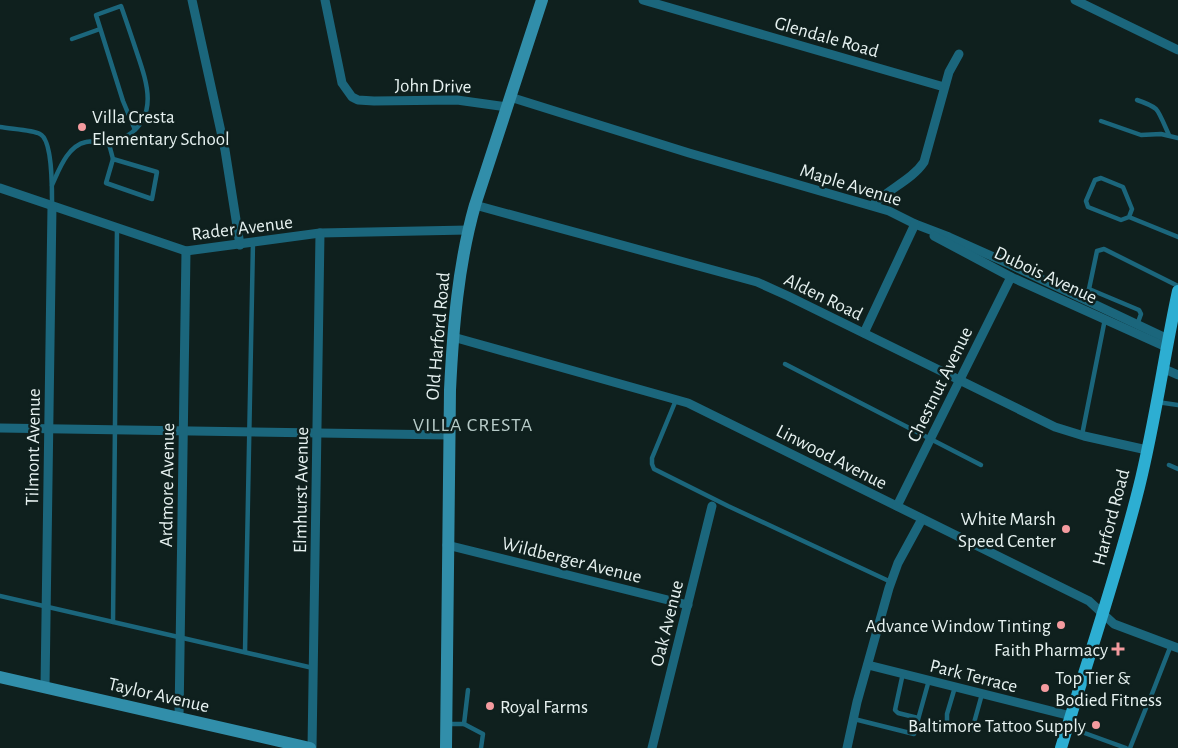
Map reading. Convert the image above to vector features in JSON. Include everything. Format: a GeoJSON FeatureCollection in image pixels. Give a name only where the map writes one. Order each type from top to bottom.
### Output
{"type":"FeatureCollection","features":[{"type":"Feature","properties":{"kind":"main road","name":"Harford Road"},"geometry":{"type":"LineString","coordinates":[[1061,748],[1133,508],[1147,450],[1178,291]]}},
{"type":"Feature","properties":{"kind":"street"},"geometry":{"type":"LineString","coordinates":[[192,0],[225,150],[240,245]]}},
{"type":"Feature","properties":{"kind":"street","name":"John Drive"},"geometry":{"type":"LineString","coordinates":[[325,0],[342,83],[347,92],[358,100],[508,102]]}},
{"type":"Feature","properties":{"kind":"street","name":"Old Harford Road"},"geometry":{"type":"LineString","coordinates":[[446,748],[449,435],[453,337],[460,278],[468,230],[475,205],[542,0]]}},
{"type":"Feature","properties":{"kind":"street","name":"Glendale Road"},"geometry":{"type":"LineString","coordinates":[[643,0],[944,87]]}},
{"type":"Feature","properties":{"kind":"street"},"geometry":{"type":"LineString","coordinates":[[1075,0],[1178,50]]}},
{"type":"Feature","properties":{"kind":"street"},"geometry":{"type":"LineString","coordinates":[[873,206],[881,197],[917,171],[924,162],[944,87],[949,72],[959,54]]}},
{"type":"Feature","properties":{"kind":"street","name":"Maple Avenue"},"geometry":{"type":"LineString","coordinates":[[508,102],[889,211],[994,257],[1081,303],[1136,328]]}},
{"type":"Feature","properties":{"kind":"street","name":"Rader Avenue"},"geometry":{"type":"LineString","coordinates":[[0,188],[186,252],[320,233],[468,230]]}},
{"type":"Feature","properties":{"kind":"street","name":"Alden Road"},"geometry":{"type":"LineString","coordinates":[[475,205],[757,282],[1056,427],[1147,450]]}},
{"type":"Feature","properties":{"kind":"street","name":"Tilmont Avenue"},"geometry":{"type":"LineString","coordinates":[[45,688],[52,206]]}},
{"type":"Feature","properties":{"kind":"street"},"geometry":{"type":"LineString","coordinates":[[864,333],[915,224]]}},
{"type":"Feature","properties":{"kind":"street","name":"Dubois Avenue"},"geometry":{"type":"LineString","coordinates":[[915,224],[1010,277],[1081,303],[1105,319],[1136,328],[1167,342]]}},
{"type":"Feature","properties":{"kind":"street","name":"Elmhurst Avenue"},"geometry":{"type":"LineString","coordinates":[[311,748],[320,233]]}},
{"type":"Feature","properties":{"kind":"street","name":"Ardmore Avenue"},"geometry":{"type":"LineString","coordinates":[[179,718],[186,252]]}},
{"type":"Feature","properties":{"kind":"street"},"geometry":{"type":"LineString","coordinates":[[990,266],[994,257]]}},
{"type":"Feature","properties":{"kind":"street","name":"Chestnut Avenue"},"geometry":{"type":"LineString","coordinates":[[897,506],[1010,277]]}},
{"type":"Feature","properties":{"kind":"street","name":"Linwood Avenue"},"geometry":{"type":"LineString","coordinates":[[453,337],[676,398],[703,409],[1089,601],[1114,624],[1176,646]]}},
{"type":"Feature","properties":{"kind":"street"},"geometry":{"type":"LineString","coordinates":[[1162,368],[1178,375]]}},
{"type":"Feature","properties":{"kind":"street"},"geometry":{"type":"LineString","coordinates":[[0,428],[449,435]]}},
{"type":"Feature","properties":{"kind":"street","name":"Oak Avenue"},"geometry":{"type":"LineString","coordinates":[[652,748],[712,506]]}},
{"type":"Feature","properties":{"kind":"street"},"geometry":{"type":"LineString","coordinates":[[847,748],[891,582],[901,558],[922,519]]}},
{"type":"Feature","properties":{"kind":"street","name":"Wildberger Avenue"},"geometry":{"type":"LineString","coordinates":[[447,545],[688,605]]}},
{"type":"Feature","properties":{"kind":"street","name":"Park Terrace"},"geometry":{"type":"LineString","coordinates":[[868,665],[982,693],[1069,721]]}},
{"type":"Feature","properties":{"kind":"street","name":"Taylor Avenue"},"geometry":{"type":"LineString","coordinates":[[0,677],[311,748]]}},
{"type":"Feature","properties":{"kind":"lane"},"geometry":{"type":"LineString","coordinates":[[52,186],[63,160],[75,148],[87,142],[109,144],[120,140],[135,130],[146,113],[148,93],[145,76],[121,6],[96,15],[123,101],[135,130]]}},
{"type":"Feature","properties":{"kind":"lane"},"geometry":{"type":"LineString","coordinates":[[72,39],[100,29]]}},
{"type":"Feature","properties":{"kind":"lane"},"geometry":{"type":"LineString","coordinates":[[1138,100],[1155,108],[1169,135]]}},
{"type":"Feature","properties":{"kind":"lane"},"geometry":{"type":"LineString","coordinates":[[1101,121],[1142,135],[1169,135],[1178,138]]}},
{"type":"Feature","properties":{"kind":"lane"},"geometry":{"type":"LineString","coordinates":[[0,127],[40,134],[46,140],[52,186],[52,206]]}},
{"type":"Feature","properties":{"kind":"lane"},"geometry":{"type":"LineString","coordinates":[[109,144],[113,159],[106,183],[152,198],[157,172],[113,159]]}},
{"type":"Feature","properties":{"kind":"lane"},"geometry":{"type":"LineString","coordinates":[[1129,217],[1132,209],[1123,187],[1102,178],[1095,180],[1086,201],[1088,208],[1121,220],[1129,217],[1178,238]]}},
{"type":"Feature","properties":{"kind":"lane"},"geometry":{"type":"LineString","coordinates":[[114,622],[117,228]]}},
{"type":"Feature","properties":{"kind":"lane"},"geometry":{"type":"LineString","coordinates":[[245,652],[253,242]]}},
{"type":"Feature","properties":{"kind":"lane"},"geometry":{"type":"LineString","coordinates":[[1081,303],[1089,289],[1097,251],[1104,249],[1178,286]]}},
{"type":"Feature","properties":{"kind":"lane"},"geometry":{"type":"LineString","coordinates":[[1089,289],[1139,310],[1141,314],[1136,328]]}},
{"type":"Feature","properties":{"kind":"lane"},"geometry":{"type":"LineString","coordinates":[[1082,435],[1105,319]]}},
{"type":"Feature","properties":{"kind":"lane"},"geometry":{"type":"LineString","coordinates":[[785,364],[981,465]]}},
{"type":"Feature","properties":{"kind":"lane"},"geometry":{"type":"LineString","coordinates":[[676,398],[652,458],[654,469],[728,506],[891,582]]}},
{"type":"Feature","properties":{"kind":"lane"},"geometry":{"type":"LineString","coordinates":[[1156,401],[1178,405]]}},
{"type":"Feature","properties":{"kind":"lane"},"geometry":{"type":"LineString","coordinates":[[1169,465],[1178,469]]}},
{"type":"Feature","properties":{"kind":"lane"},"geometry":{"type":"LineString","coordinates":[[0,596],[313,668]]}},
{"type":"Feature","properties":{"kind":"lane"},"geometry":{"type":"LineString","coordinates":[[1130,748],[1147,706],[1176,646]]}},
{"type":"Feature","properties":{"kind":"lane"},"geometry":{"type":"LineString","coordinates":[[903,673],[895,710],[898,713],[918,718]]}},
{"type":"Feature","properties":{"kind":"lane"},"geometry":{"type":"LineString","coordinates":[[854,720],[914,734],[929,680]]}},
{"type":"Feature","properties":{"kind":"lane"},"geometry":{"type":"LineString","coordinates":[[955,687],[947,714],[948,724],[967,731],[972,730],[982,693]]}},
{"type":"Feature","properties":{"kind":"lane"},"geometry":{"type":"LineString","coordinates":[[464,724],[468,690]]}},
{"type":"Feature","properties":{"kind":"lane"},"geometry":{"type":"LineString","coordinates":[[1069,721],[1126,748]]}},
{"type":"Feature","properties":{"kind":"lane"},"geometry":{"type":"LineString","coordinates":[[446,724],[464,724],[483,734],[480,748]]}},
{"type":"Feature","properties":{"kind":"place","name":"Villa Cresta Elementary School"},"geometry":{"type":"Point","coordinates":[82,127]}},
{"type":"Feature","properties":{"kind":"place","name":"White Marsh Speed Center"},"geometry":{"type":"Point","coordinates":[1066,529]}},
{"type":"Feature","properties":{"kind":"place","name":"Advance Window Tinting"},"geometry":{"type":"Point","coordinates":[1061,625]}},
{"type":"Feature","properties":{"kind":"place","name":"Faith Pharmacy"},"geometry":{"type":"Point","coordinates":[1118,649]}},
{"type":"Feature","properties":{"kind":"place","name":"Top Tier & Bodied Fitness"},"geometry":{"type":"Point","coordinates":[1045,688]}},
{"type":"Feature","properties":{"kind":"place","name":"Royal Farms"},"geometry":{"type":"Point","coordinates":[490,706]}},
{"type":"Feature","properties":{"kind":"place","name":"Baltimore Tattoo Supply"},"geometry":{"type":"Point","coordinates":[1096,725]}},
{"type":"Feature","properties":{"kind":"district","name":"VILLA CRESTA"},"geometry":{"type":"Point","coordinates":[473,424]}}]}
